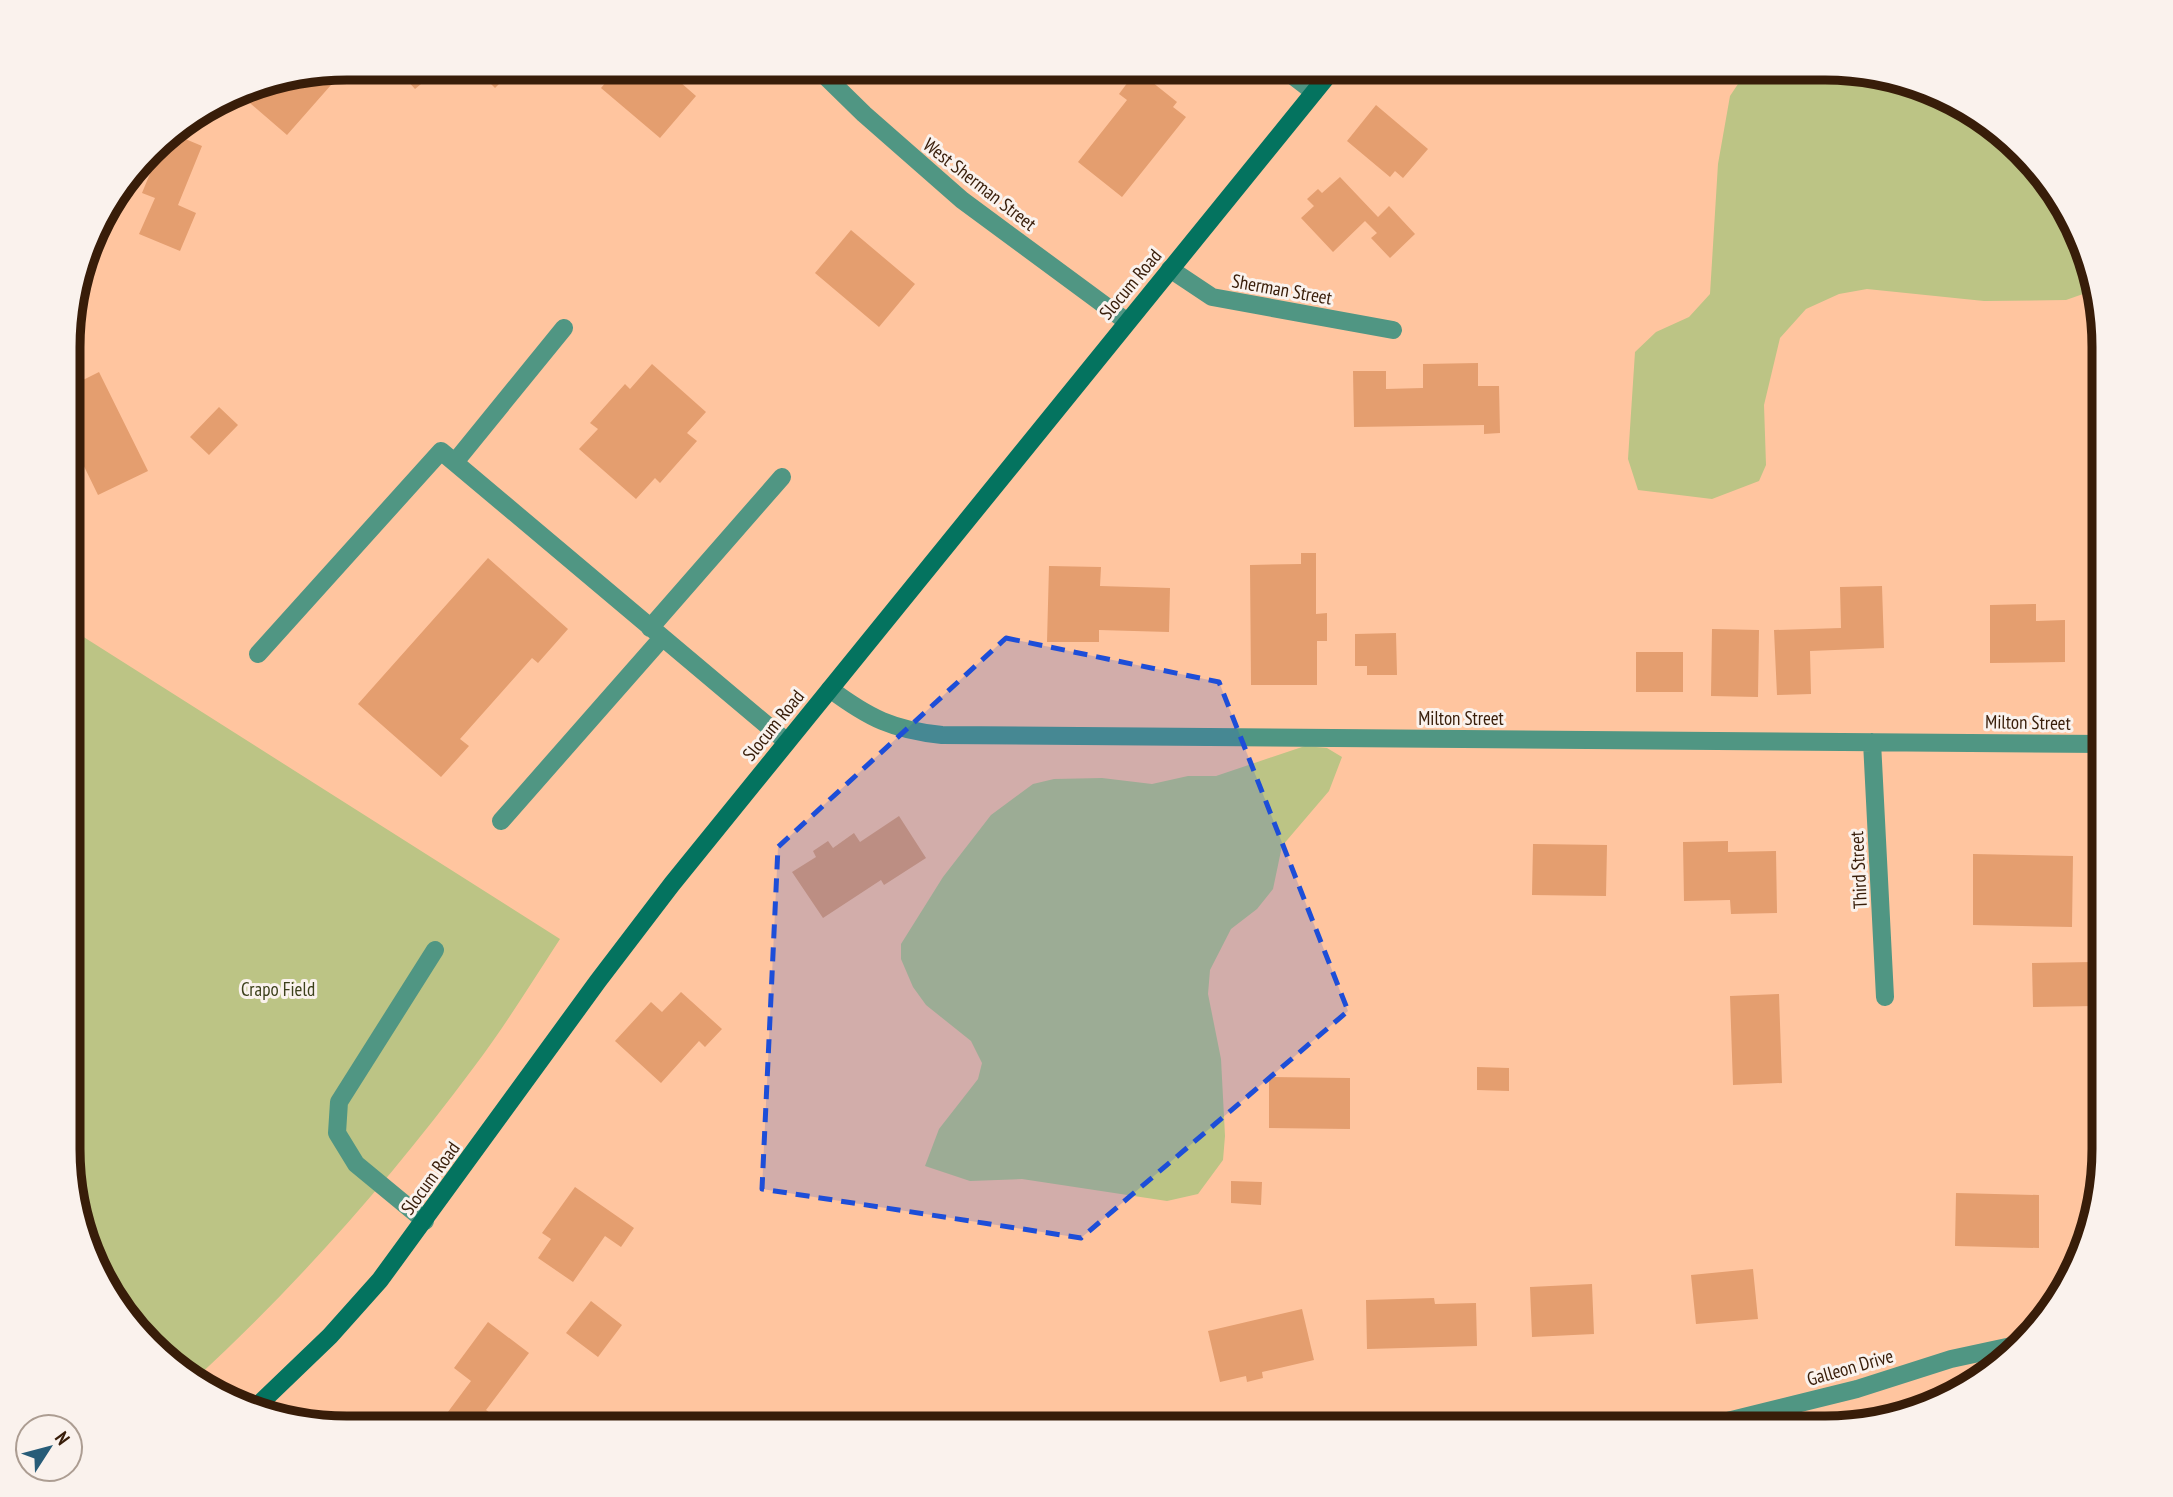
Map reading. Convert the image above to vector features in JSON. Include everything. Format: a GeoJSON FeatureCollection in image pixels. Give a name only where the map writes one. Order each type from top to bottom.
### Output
{"type":"FeatureCollection","features":[{"type":"Feature","properties":{"kind":"main road","name":"Slocum Road"},"geometry":{"type":"LineString","coordinates":[[261,1402],[338,1327],[380,1280],[672,884],[1324,80]]}},
{"type":"Feature","properties":{"kind":"street","name":"West Sherman Street"},"geometry":{"type":"LineString","coordinates":[[830,80],[962,200],[1126,321]]}},
{"type":"Feature","properties":{"kind":"street"},"geometry":{"type":"LineString","coordinates":[[1298,80],[1314,92]]}},
{"type":"Feature","properties":{"kind":"street","name":"Sherman Street"},"geometry":{"type":"LineString","coordinates":[[1170,269],[1212,297],[1393,330]]}},
{"type":"Feature","properties":{"kind":"street"},"geometry":{"type":"LineString","coordinates":[[455,462],[565,328]]}},
{"type":"Feature","properties":{"kind":"street"},"geometry":{"type":"LineString","coordinates":[[258,654],[441,451],[787,741]]}},
{"type":"Feature","properties":{"kind":"street"},"geometry":{"type":"LineString","coordinates":[[501,821],[782,477]]}},
{"type":"Feature","properties":{"kind":"street","name":"Milton Street"},"geometry":{"type":"LineString","coordinates":[[830,689],[866,714],[889,724],[911,732],[942,735],[2092,744]]}},
{"type":"Feature","properties":{"kind":"street","name":"Third Street"},"geometry":{"type":"LineString","coordinates":[[1872,742],[1885,997]]}},
{"type":"Feature","properties":{"kind":"street"},"geometry":{"type":"LineString","coordinates":[[425,1221],[356,1164],[337,1133],[339,1102],[435,950]]}},
{"type":"Feature","properties":{"kind":"street","name":"Galleon Drive"},"geometry":{"type":"LineString","coordinates":[[1748,1416],[1857,1389],[1951,1359],[2004,1348]]}},
{"type":"Feature","properties":{"kind":"highlighted area"},"geometry":{"type":"Polygon","coordinates":[[[1006,638],[1219,682],[1348,1011],[1081,1238],[762,1189],[778,847],[1006,638]]]}},
{"type":"Feature","properties":{"kind":"green space"},"geometry":{"type":"Polygon","coordinates":[[[1741,80],[1843,81],[1911,95],[1959,116],[2001,147],[2037,185],[2057,214],[2072,245],[2087,294],[2066,300],[1984,301],[1867,289],[1839,294],[1806,309],[1780,338],[1764,405],[1766,465],[1759,481],[1712,499],[1638,490],[1628,459],[1635,352],[1656,332],[1689,317],[1710,294],[1718,164],[1730,96],[1741,80]]]}},
{"type":"Feature","properties":{"kind":"green space","name":"Crapo Field"},"geometry":{"type":"Polygon","coordinates":[[[80,635],[560,939],[485,1051],[409,1150],[342,1230],[202,1373],[159,1338],[136,1312],[116,1283],[101,1252],[86,1201],[80,1149],[80,635]]]}},
{"type":"Feature","properties":{"kind":"green space"},"geometry":{"type":"Polygon","coordinates":[[[1305,746],[1327,748],[1342,757],[1329,791],[1282,846],[1273,889],[1257,909],[1231,929],[1210,970],[1208,994],[1221,1059],[1225,1136],[1223,1160],[1198,1194],[1167,1201],[1022,1179],[970,1181],[925,1166],[939,1129],[978,1079],[982,1063],[971,1041],[926,1005],[913,987],[901,959],[901,944],[943,877],[991,815],[1033,784],[1054,779],[1102,778],[1152,784],[1188,776],[1216,776],[1305,746]]]}},
{"type":"Feature","properties":{"kind":"building"},"geometry":{"type":"Polygon","coordinates":[[[407,80],[426,80],[415,89],[407,80]]]}},
{"type":"Feature","properties":{"kind":"building"},"geometry":{"type":"Polygon","coordinates":[[[487,80],[503,80],[495,88],[487,80]]]}},
{"type":"Feature","properties":{"kind":"building"},"geometry":{"type":"Polygon","coordinates":[[[608,80],[678,80],[696,96],[660,138],[601,88],[608,80]]]}},
{"type":"Feature","properties":{"kind":"building"},"geometry":{"type":"Polygon","coordinates":[[[1130,80],[1150,80],[1177,102],[1173,107],[1186,117],[1122,197],[1078,162],[1127,100],[1119,94],[1130,80]]]}},
{"type":"Feature","properties":{"kind":"building"},"geometry":{"type":"Polygon","coordinates":[[[327,81],[331,85],[287,135],[247,100],[279,90],[327,81]]]}},
{"type":"Feature","properties":{"kind":"building"},"geometry":{"type":"Polygon","coordinates":[[[1376,105],[1428,149],[1403,178],[1395,171],[1390,177],[1347,141],[1376,105]]]}},
{"type":"Feature","properties":{"kind":"building"},"geometry":{"type":"Polygon","coordinates":[[[183,138],[202,146],[178,205],[196,213],[180,251],[139,234],[155,198],[142,193],[154,165],[183,138]]]}},
{"type":"Feature","properties":{"kind":"building"},"geometry":{"type":"Polygon","coordinates":[[[1340,177],[1378,217],[1389,206],[1415,234],[1390,258],[1371,238],[1377,233],[1365,221],[1333,252],[1301,218],[1314,206],[1307,199],[1318,189],[1322,193],[1340,177]]]}},
{"type":"Feature","properties":{"kind":"building"},"geometry":{"type":"Polygon","coordinates":[[[851,230],[915,284],[879,327],[815,273],[851,230]]]}},
{"type":"Feature","properties":{"kind":"building"},"geometry":{"type":"Polygon","coordinates":[[[1478,363],[1478,386],[1499,386],[1500,433],[1484,434],[1484,425],[1354,427],[1353,371],[1386,371],[1386,389],[1423,388],[1423,364],[1478,363]]]}},
{"type":"Feature","properties":{"kind":"building"},"geometry":{"type":"Polygon","coordinates":[[[652,364],[706,412],[687,433],[697,441],[660,483],[655,478],[636,499],[579,449],[598,429],[590,423],[625,384],[630,389],[652,364]]]}},
{"type":"Feature","properties":{"kind":"building"},"geometry":{"type":"Polygon","coordinates":[[[99,372],[148,471],[98,495],[80,458],[80,382],[99,372]]]}},
{"type":"Feature","properties":{"kind":"building"},"geometry":{"type":"Polygon","coordinates":[[[219,407],[238,425],[209,455],[190,437],[219,407]]]}},
{"type":"Feature","properties":{"kind":"building"},"geometry":{"type":"Polygon","coordinates":[[[1301,553],[1316,553],[1316,614],[1327,613],[1327,641],[1317,641],[1317,685],[1251,685],[1250,565],[1301,564],[1301,553]]]}},
{"type":"Feature","properties":{"kind":"building"},"geometry":{"type":"Polygon","coordinates":[[[488,558],[568,629],[538,663],[532,658],[460,739],[469,746],[441,777],[358,704],[488,558]]]}},
{"type":"Feature","properties":{"kind":"building"},"geometry":{"type":"Polygon","coordinates":[[[1049,566],[1101,567],[1100,586],[1170,588],[1169,632],[1099,630],[1099,642],[1047,642],[1049,566]]]}},
{"type":"Feature","properties":{"kind":"building"},"geometry":{"type":"Polygon","coordinates":[[[1882,586],[1884,648],[1810,651],[1811,694],[1777,695],[1774,630],[1841,628],[1840,587],[1882,586]]]}},
{"type":"Feature","properties":{"kind":"building"},"geometry":{"type":"Polygon","coordinates":[[[2036,604],[2036,621],[2065,620],[2065,662],[1990,663],[1990,605],[2036,604]]]}},
{"type":"Feature","properties":{"kind":"building"},"geometry":{"type":"Polygon","coordinates":[[[1712,629],[1759,630],[1758,697],[1711,696],[1712,629]]]}},
{"type":"Feature","properties":{"kind":"building"},"geometry":{"type":"Polygon","coordinates":[[[1396,633],[1397,675],[1367,675],[1367,666],[1355,666],[1355,634],[1396,633]]]}},
{"type":"Feature","properties":{"kind":"building"},"geometry":{"type":"Polygon","coordinates":[[[1636,652],[1683,652],[1683,692],[1636,692],[1636,652]]]}},
{"type":"Feature","properties":{"kind":"building"},"geometry":{"type":"Polygon","coordinates":[[[899,816],[926,858],[884,885],[881,880],[823,918],[792,872],[816,857],[813,851],[828,841],[833,848],[854,833],[860,842],[899,816]]]}},
{"type":"Feature","properties":{"kind":"building"},"geometry":{"type":"Polygon","coordinates":[[[1728,841],[1728,852],[1776,851],[1777,913],[1731,914],[1730,900],[1684,901],[1683,842],[1728,841]]]}},
{"type":"Feature","properties":{"kind":"building"},"geometry":{"type":"Polygon","coordinates":[[[1533,844],[1607,845],[1606,896],[1532,895],[1533,844]]]}},
{"type":"Feature","properties":{"kind":"building"},"geometry":{"type":"Polygon","coordinates":[[[1973,854],[2073,856],[2072,927],[1973,925],[1973,854]]]}},
{"type":"Feature","properties":{"kind":"building"},"geometry":{"type":"Polygon","coordinates":[[[2092,962],[2092,1006],[2033,1007],[2032,963],[2092,962]]]}},
{"type":"Feature","properties":{"kind":"building"},"geometry":{"type":"Polygon","coordinates":[[[681,992],[722,1029],[705,1047],[699,1041],[661,1083],[615,1041],[651,1002],[662,1012],[681,992]]]}},
{"type":"Feature","properties":{"kind":"building"},"geometry":{"type":"Polygon","coordinates":[[[1779,994],[1782,1083],[1733,1085],[1730,996],[1779,994]]]}},
{"type":"Feature","properties":{"kind":"building"},"geometry":{"type":"Polygon","coordinates":[[[1477,1067],[1509,1068],[1509,1091],[1477,1090],[1477,1067]]]}},
{"type":"Feature","properties":{"kind":"building"},"geometry":{"type":"Polygon","coordinates":[[[1269,1077],[1350,1078],[1350,1129],[1269,1128],[1269,1077]]]}},
{"type":"Feature","properties":{"kind":"building"},"geometry":{"type":"Polygon","coordinates":[[[1231,1181],[1262,1182],[1261,1205],[1231,1203],[1231,1181]]]}},
{"type":"Feature","properties":{"kind":"building"},"geometry":{"type":"Polygon","coordinates":[[[575,1187],[634,1228],[621,1247],[605,1236],[573,1282],[538,1258],[551,1239],[542,1233],[575,1187]]]}},
{"type":"Feature","properties":{"kind":"building"},"geometry":{"type":"Polygon","coordinates":[[[1956,1193],[2039,1195],[2039,1248],[1955,1246],[1956,1193]]]}},
{"type":"Feature","properties":{"kind":"building"},"geometry":{"type":"Polygon","coordinates":[[[1753,1269],[1758,1319],[1696,1324],[1691,1275],[1753,1269]]]}},
{"type":"Feature","properties":{"kind":"building"},"geometry":{"type":"Polygon","coordinates":[[[1592,1284],[1594,1334],[1532,1337],[1530,1287],[1592,1284]]]}},
{"type":"Feature","properties":{"kind":"building"},"geometry":{"type":"Polygon","coordinates":[[[1434,1298],[1435,1304],[1476,1303],[1477,1346],[1367,1349],[1366,1300],[1434,1298]]]}},
{"type":"Feature","properties":{"kind":"building"},"geometry":{"type":"Polygon","coordinates":[[[591,1301],[622,1325],[598,1357],[566,1333],[591,1301]]]}},
{"type":"Feature","properties":{"kind":"building"},"geometry":{"type":"Polygon","coordinates":[[[1302,1309],[1314,1360],[1262,1372],[1263,1378],[1247,1382],[1246,1376],[1220,1382],[1208,1331],[1302,1309]]]}},
{"type":"Feature","properties":{"kind":"building"},"geometry":{"type":"Polygon","coordinates":[[[488,1322],[529,1353],[486,1410],[494,1416],[445,1416],[471,1381],[454,1368],[488,1322]]]}}]}
